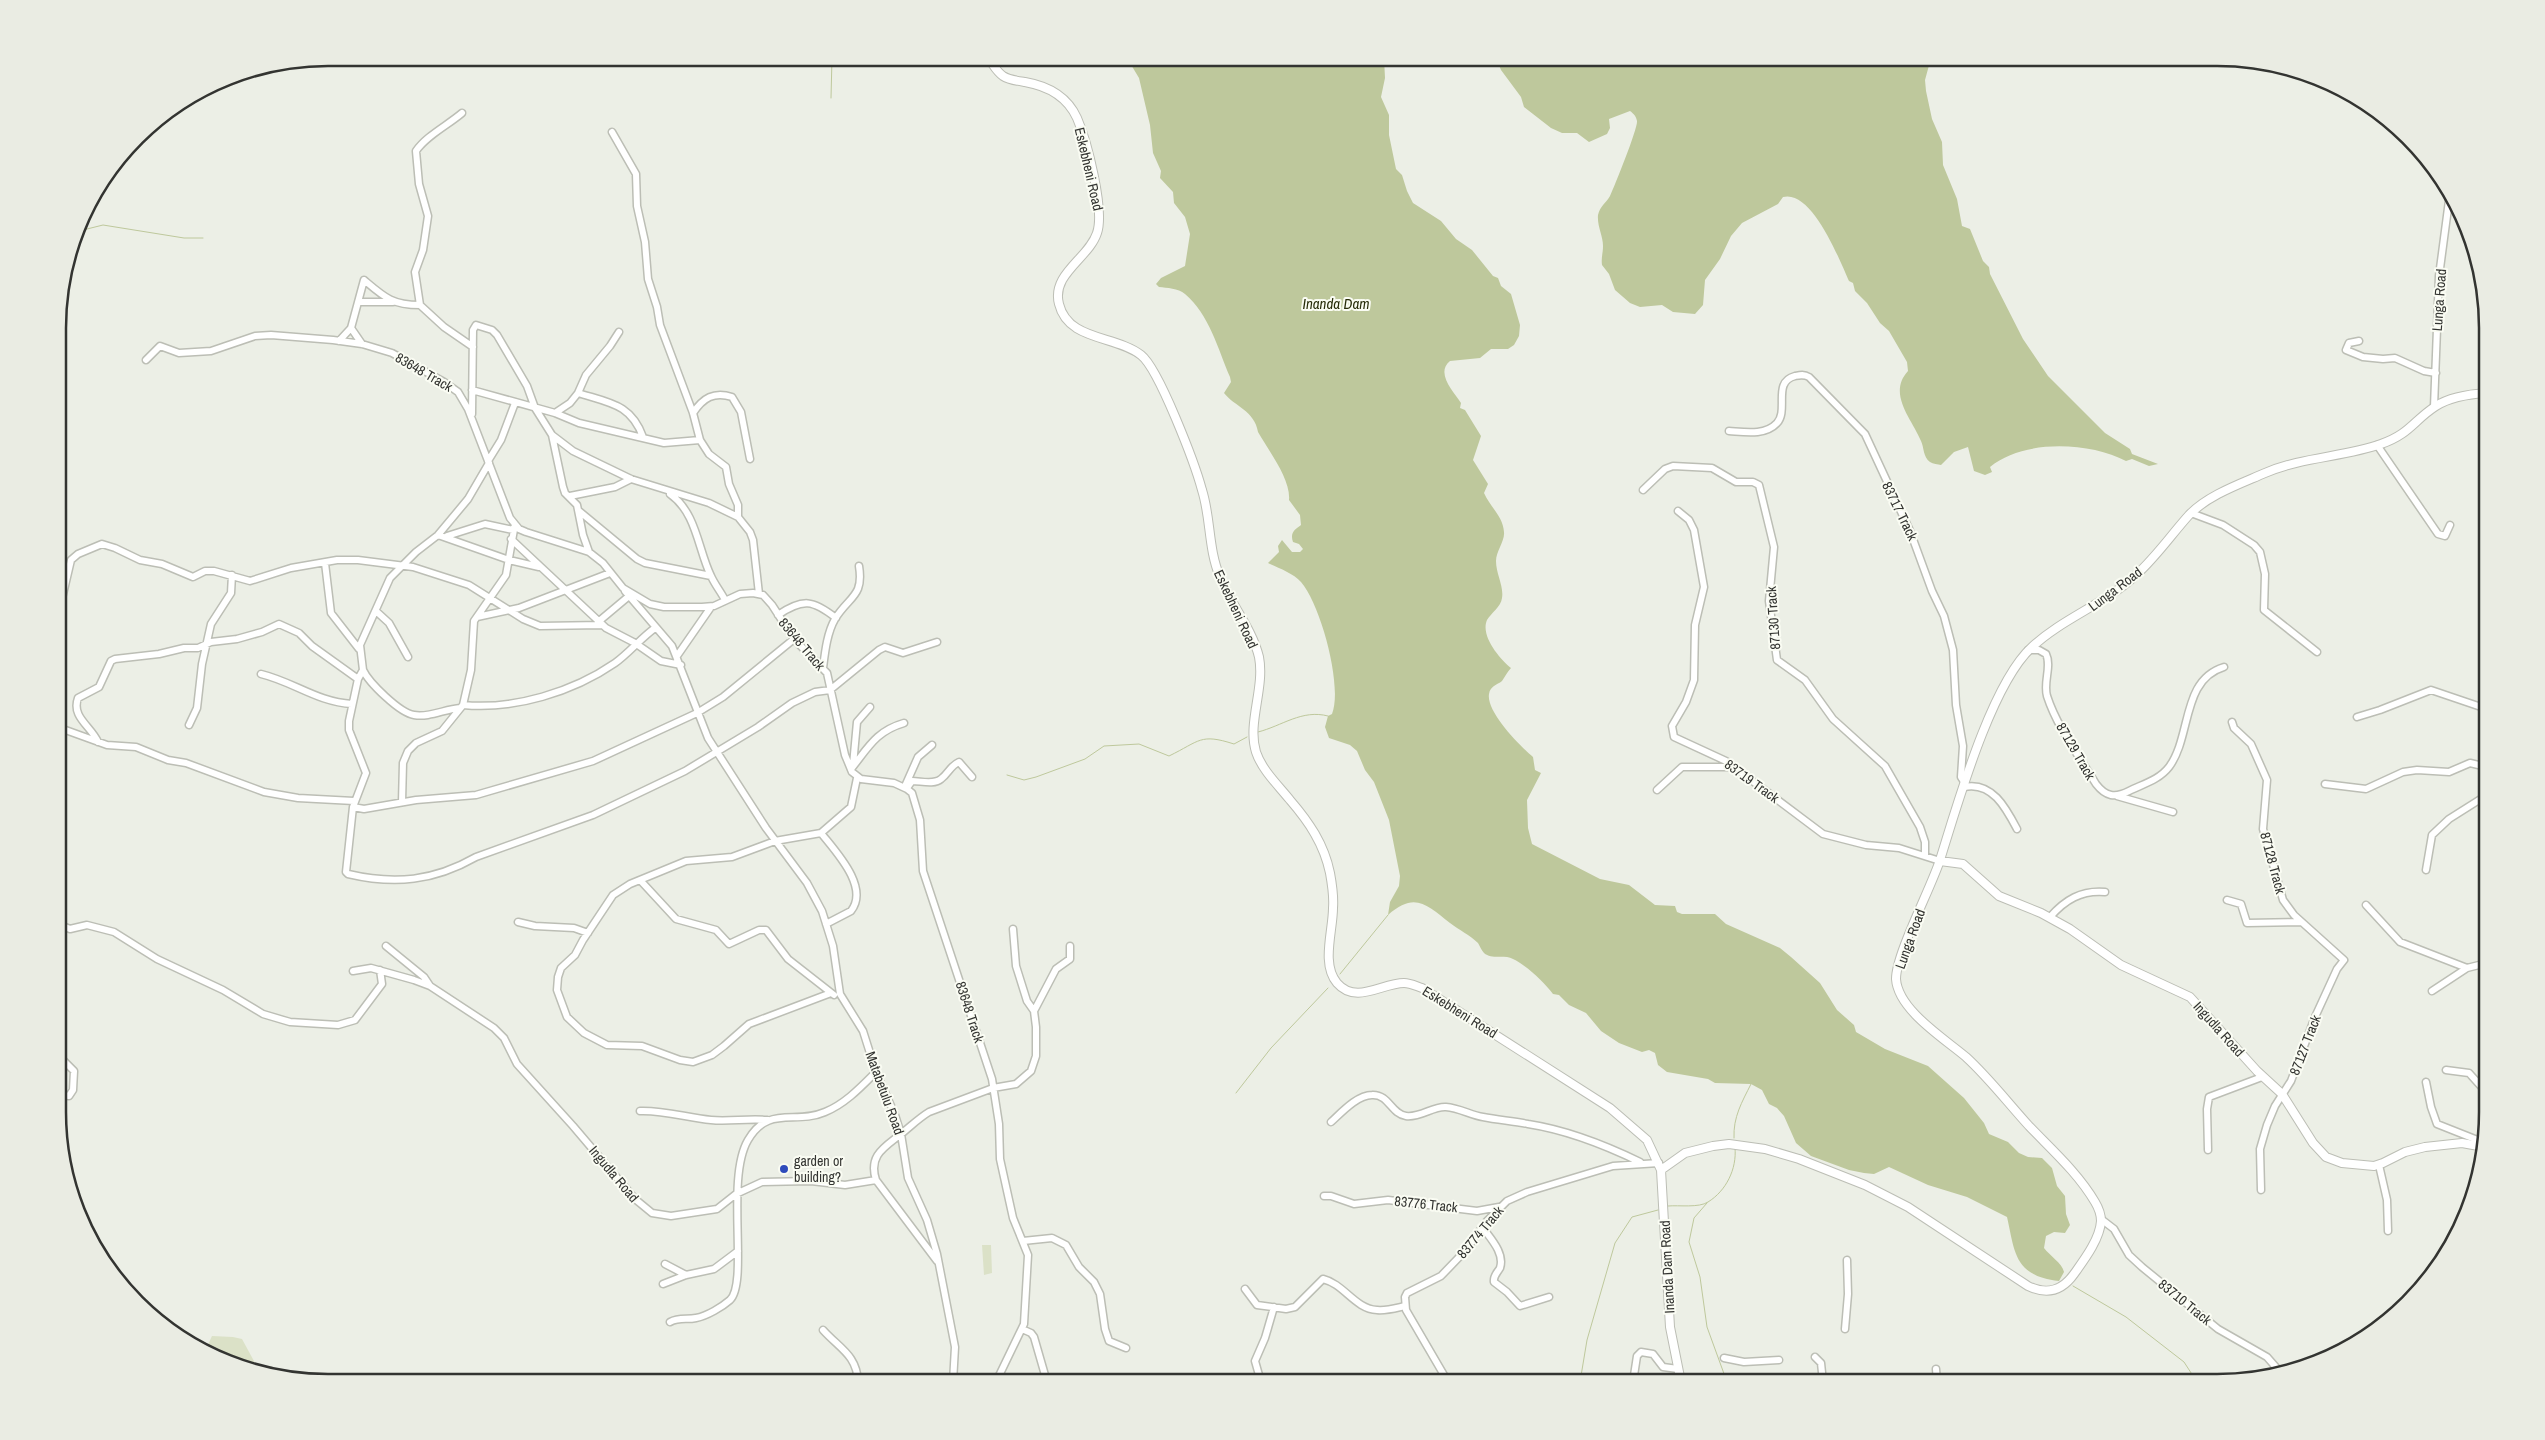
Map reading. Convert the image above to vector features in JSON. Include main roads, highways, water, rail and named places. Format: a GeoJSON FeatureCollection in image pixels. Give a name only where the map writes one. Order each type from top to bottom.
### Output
{"type":"FeatureCollection","features":[{"type":"Feature","properties":{"kind":"water","name":"Inanda Dam"},"geometry":{"type":"Polygon","coordinates":[[[1132,66],[1384,66],[1385,78],[1381,97],[1389,115],[1389,135],[1396,169],[1402,175],[1413,203],[1441,221],[1456,239],[1472,250],[1493,276],[1498,278],[1501,286],[1511,294],[1520,325],[1519,336],[1514,345],[1508,349],[1491,349],[1480,358],[1450,361],[1444,371],[1450,388],[1461,403],[1460,408],[1465,410],[1481,436],[1473,460],[1488,484],[1484,493],[1499,516],[1503,526],[1504,535],[1496,561],[1502,598],[1500,604],[1487,620],[1486,633],[1492,647],[1511,668],[1502,681],[1491,689],[1489,694],[1493,710],[1498,719],[1505,729],[1533,757],[1535,770],[1541,773],[1527,800],[1528,828],[1532,844],[1600,879],[1629,885],[1655,905],[1675,906],[1677,912],[1682,914],[1715,914],[1726,924],[1780,948],[1820,983],[1837,1010],[1854,1025],[1856,1032],[1885,1049],[1928,1066],[1964,1098],[1984,1123],[1989,1134],[2008,1142],[2019,1153],[2028,1157],[2042,1158],[2052,1168],[2057,1186],[2065,1196],[2066,1214],[2070,1225],[2065,1233],[2054,1232],[2046,1236],[2044,1248],[2064,1272],[2059,1281],[2033,1274],[2025,1268],[2015,1251],[2007,1217],[1967,1197],[1928,1185],[1889,1167],[1874,1174],[1864,1173],[1849,1170],[1811,1156],[1796,1143],[1784,1116],[1777,1108],[1769,1104],[1762,1090],[1751,1084],[1715,1083],[1708,1079],[1667,1072],[1658,1065],[1655,1053],[1649,1050],[1642,1052],[1619,1043],[1601,1031],[1586,1013],[1569,1005],[1559,995],[1553,994],[1540,979],[1523,965],[1506,957],[1487,955],[1475,940],[1427,906],[1413,902],[1397,908],[1388,915],[1390,902],[1399,886],[1400,876],[1389,820],[1374,782],[1365,770],[1357,751],[1350,745],[1329,738],[1325,727],[1328,716],[1332,714],[1335,702],[1335,685],[1328,646],[1309,593],[1294,576],[1268,563],[1279,552],[1278,546],[1282,540],[1292,552],[1300,552],[1303,549],[1299,544],[1293,542],[1292,539],[1293,532],[1301,525],[1300,515],[1289,500],[1289,492],[1283,474],[1258,432],[1253,419],[1224,393],[1231,382],[1230,377],[1207,322],[1185,294],[1159,287],[1156,284],[1161,278],[1185,266],[1190,234],[1185,217],[1174,203],[1173,192],[1160,178],[1161,171],[1153,153],[1150,125],[1139,78],[1132,66]]]}},
{"type":"Feature","properties":{"kind":"water"},"geometry":{"type":"Polygon","coordinates":[[[1499,66],[1929,66],[1925,80],[1926,91],[1932,119],[1942,142],[1943,165],[1957,199],[1962,226],[1970,229],[1983,261],[1989,267],[1990,274],[2023,339],[2048,376],[2105,433],[2130,449],[2132,454],[2158,464],[2149,466],[2132,459],[2126,461],[2094,450],[2057,446],[2020,452],[2004,458],[1990,467],[1992,472],[1985,475],[1974,471],[1968,447],[1954,452],[1941,465],[1930,462],[1903,406],[1900,389],[1902,380],[1908,371],[1907,362],[1889,331],[1880,323],[1867,303],[1855,291],[1853,283],[1849,281],[1824,228],[1804,204],[1794,197],[1783,197],[1778,204],[1742,223],[1731,236],[1720,259],[1705,280],[1703,305],[1695,314],[1673,312],[1662,305],[1640,307],[1630,303],[1615,290],[1609,274],[1602,265],[1603,242],[1598,215],[1610,196],[1626,157],[1637,121],[1634,114],[1630,111],[1609,119],[1610,128],[1607,134],[1589,142],[1577,133],[1562,133],[1551,128],[1524,107],[1521,97],[1499,66]]]}},
{"type":"Feature","properties":{"kind":"waterway"},"geometry":{"type":"LineString","coordinates":[[831,98],[832,66]]}},
{"type":"Feature","properties":{"kind":"waterway"},"geometry":{"type":"LineString","coordinates":[[85,229],[103,225],[184,238],[203,238]]}},
{"type":"Feature","properties":{"kind":"waterway"},"geometry":{"type":"LineString","coordinates":[[1258,732],[1301,716],[1319,714],[1328,716]]}},
{"type":"Feature","properties":{"kind":"waterway"},"geometry":{"type":"LineString","coordinates":[[1007,775],[1024,780],[1036,777],[1085,759],[1104,746],[1139,744],[1169,756],[1200,740],[1214,739],[1234,744],[1247,737]]}},
{"type":"Feature","properties":{"kind":"waterway"},"geometry":{"type":"LineString","coordinates":[[1340,974],[1388,915]]}},
{"type":"Feature","properties":{"kind":"waterway"},"geometry":{"type":"LineString","coordinates":[[1236,1093],[1271,1048],[1328,988]]}},
{"type":"Feature","properties":{"kind":"waterway"},"geometry":{"type":"LineString","coordinates":[[1734,1138],[1735,1123],[1741,1103],[1751,1084]]}},
{"type":"Feature","properties":{"kind":"waterway"},"geometry":{"type":"LineString","coordinates":[[1668,1206],[1704,1204],[1720,1192],[1732,1171],[1735,1148]]}},
{"type":"Feature","properties":{"kind":"waterway"},"geometry":{"type":"LineString","coordinates":[[1707,1203],[1694,1218],[1689,1242],[1700,1277],[1707,1327],[1724,1374]]}},
{"type":"Feature","properties":{"kind":"waterway"},"geometry":{"type":"LineString","coordinates":[[1581,1374],[1587,1340],[1615,1243],[1632,1217],[1658,1210]]}},
{"type":"Feature","properties":{"kind":"waterway"},"geometry":{"type":"LineString","coordinates":[[2073,1286],[2126,1317],[2184,1362],[2192,1374]]}},
{"type":"Feature","properties":{"kind":"place","name":"garden or building?"},"geometry":{"type":"Point","coordinates":[784,1169]}}]}
